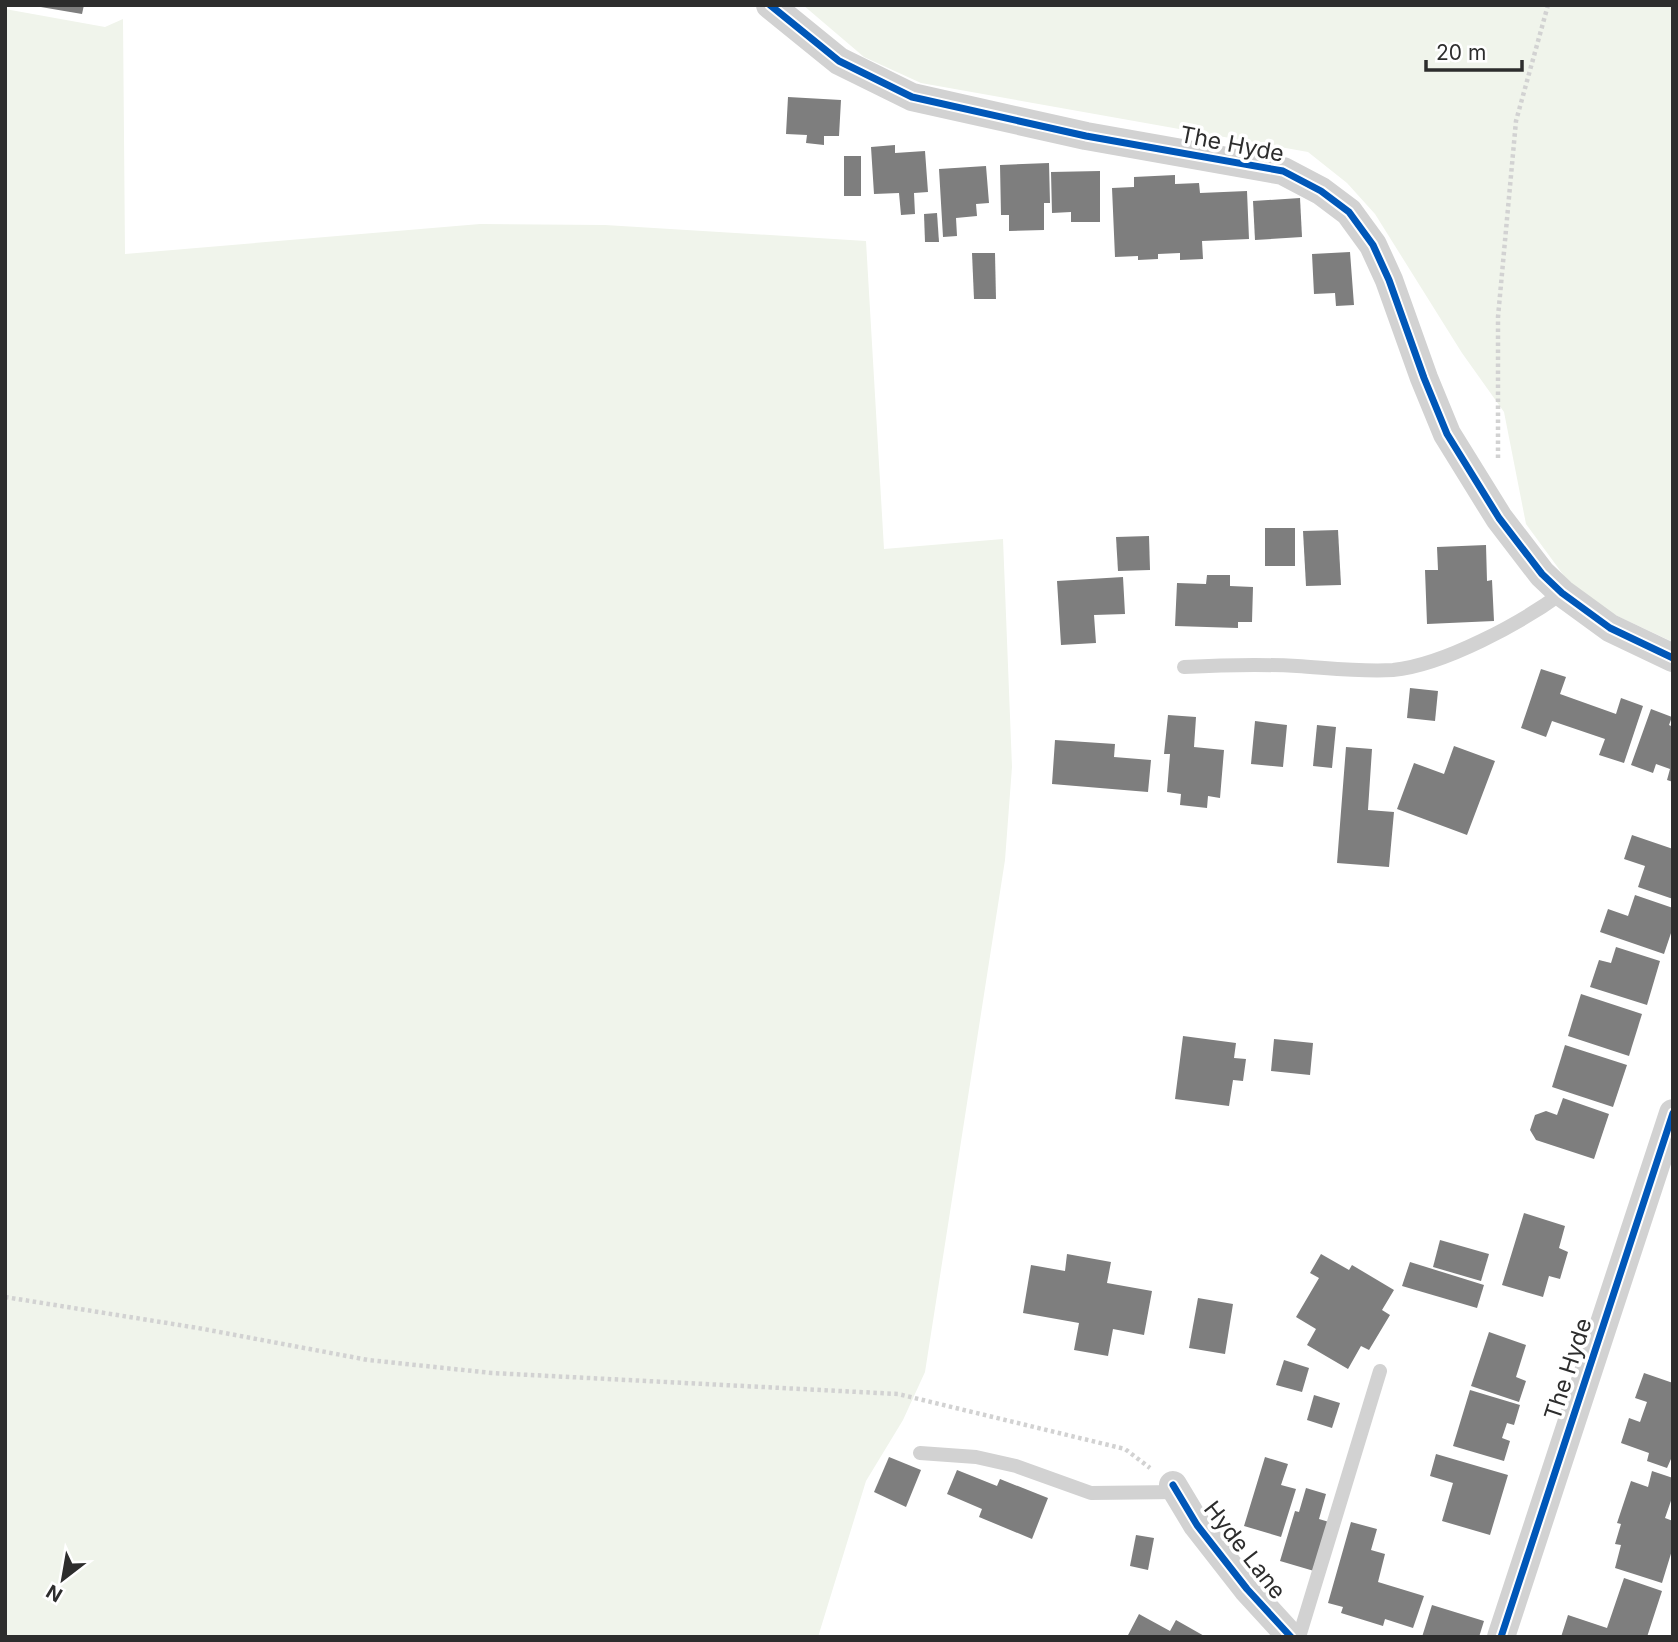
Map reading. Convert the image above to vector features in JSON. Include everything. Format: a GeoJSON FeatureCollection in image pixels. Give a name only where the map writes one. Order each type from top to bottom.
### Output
{"type":"FeatureCollection","features":[{"type":"Feature","properties":{"kind":"street","name":"The Hyde"},"geometry":{"type":"LineString","coordinates":[[770,5],[839,61],[912,97],[1086,136],[1283,171],[1321,191],[1349,212],[1373,245],[1389,280],[1447,434],[1499,518],[1542,575],[1562,593],[1610,628],[1673,658]]}},
{"type":"Feature","properties":{"kind":"street","name":"The Hyde"},"geometry":{"type":"LineString","coordinates":[[1501,1637],[1673,1113]]}},
{"type":"Feature","properties":{"kind":"street","name":"Hyde Lane"},"geometry":{"type":"LineString","coordinates":[[1175,1488],[1197,1525],[1247,1589],[1291,1637]]}},
{"type":"Feature","properties":{"kind":"lane"},"geometry":{"type":"LineString","coordinates":[[1184,667],[1251,664],[1395,670],[1433,661],[1478,643],[1537,611],[1562,593]]}},
{"type":"Feature","properties":{"kind":"lane"},"geometry":{"type":"LineString","coordinates":[[1299,1637],[1380,1371]]}},
{"type":"Feature","properties":{"kind":"lane"},"geometry":{"type":"LineString","coordinates":[[920,1453],[976,1457],[1016,1465],[1091,1493],[1175,1488]]}},
{"type":"Feature","properties":{"kind":"path"},"geometry":{"type":"LineString","coordinates":[[1498,465],[1498,317],[1516,121],[1548,5]]}},
{"type":"Feature","properties":{"kind":"path"},"geometry":{"type":"LineString","coordinates":[[5,1297],[185,1325],[368,1360],[492,1373],[898,1394],[1125,1449],[1175,1488]]}},
{"type":"Feature","properties":{"kind":"shaded area"},"geometry":{"type":"Polygon","coordinates":[[[803,5],[1673,5],[1673,642],[1581,599],[1526,524],[1504,412],[1462,353],[1375,214],[1347,183],[1308,152],[921,83],[864,57],[803,5]]]}},
{"type":"Feature","properties":{"kind":"shaded area"},"geometry":{"type":"Polygon","coordinates":[[[5,9],[105,27],[123,19],[125,254],[480,224],[605,225],[866,241],[884,549],[1003,539],[1012,767],[1005,860],[925,1372],[903,1420],[866,1481],[818,1637],[5,1637],[5,9]]]}},
{"type":"Feature","properties":{"kind":"building"},"geometry":{"type":"Polygon","coordinates":[[[29,5],[84,5],[82,14],[29,5]]]}},
{"type":"Feature","properties":{"kind":"building"},"geometry":{"type":"Polygon","coordinates":[[[788,97],[841,100],[839,136],[824,136],[824,145],[806,143],[807,135],[786,134],[788,97]]]}},
{"type":"Feature","properties":{"kind":"building"},"geometry":{"type":"Polygon","coordinates":[[[895,145],[895,153],[925,151],[928,192],[914,193],[915,214],[901,215],[899,193],[874,194],[871,147],[895,145]]]}},
{"type":"Feature","properties":{"kind":"building"},"geometry":{"type":"Polygon","coordinates":[[[844,156],[861,156],[861,196],[844,196],[844,156]]]}},
{"type":"Feature","properties":{"kind":"building"},"geometry":{"type":"Polygon","coordinates":[[[1049,163],[1050,203],[1044,203],[1044,230],[1009,231],[1009,215],[1001,215],[1000,165],[1049,163]]]}},
{"type":"Feature","properties":{"kind":"building"},"geometry":{"type":"Polygon","coordinates":[[[986,166],[989,203],[976,204],[977,216],[956,218],[957,236],[943,237],[939,169],[986,166]]]}},
{"type":"Feature","properties":{"kind":"building"},"geometry":{"type":"Polygon","coordinates":[[[1100,171],[1100,222],[1071,222],[1071,212],[1052,213],[1051,172],[1100,171]]]}},
{"type":"Feature","properties":{"kind":"building"},"geometry":{"type":"Polygon","coordinates":[[[1175,175],[1175,184],[1199,183],[1200,193],[1247,191],[1249,239],[1202,241],[1203,259],[1180,260],[1180,253],[1158,254],[1158,259],[1115,257],[1112,188],[1134,187],[1134,177],[1175,175]]]}},
{"type":"Feature","properties":{"kind":"building"},"geometry":{"type":"Polygon","coordinates":[[[1300,198],[1302,237],[1255,240],[1253,201],[1300,198]]]}},
{"type":"Feature","properties":{"kind":"building"},"geometry":{"type":"Polygon","coordinates":[[[937,213],[939,242],[925,242],[924,214],[937,213]]]}},
{"type":"Feature","properties":{"kind":"building"},"geometry":{"type":"Polygon","coordinates":[[[1350,252],[1354,305],[1336,306],[1335,293],[1314,294],[1312,254],[1350,252]]]}},
{"type":"Feature","properties":{"kind":"building"},"geometry":{"type":"Polygon","coordinates":[[[972,253],[995,253],[996,299],[974,299],[972,253]]]}},
{"type":"Feature","properties":{"kind":"building"},"geometry":{"type":"Polygon","coordinates":[[[1265,528],[1295,528],[1295,566],[1265,566],[1265,528]]]}},
{"type":"Feature","properties":{"kind":"building"},"geometry":{"type":"Polygon","coordinates":[[[1338,530],[1341,585],[1306,586],[1303,531],[1338,530]]]}},
{"type":"Feature","properties":{"kind":"building"},"geometry":{"type":"Polygon","coordinates":[[[1149,536],[1150,570],[1118,571],[1116,537],[1149,536]]]}},
{"type":"Feature","properties":{"kind":"building"},"geometry":{"type":"Polygon","coordinates":[[[1486,545],[1487,581],[1492,580],[1494,621],[1427,624],[1425,570],[1438,570],[1437,547],[1486,545]]]}},
{"type":"Feature","properties":{"kind":"building"},"geometry":{"type":"Polygon","coordinates":[[[1207,575],[1230,575],[1230,586],[1253,587],[1252,622],[1238,622],[1238,628],[1175,626],[1177,583],[1206,584],[1207,575]]]}},
{"type":"Feature","properties":{"kind":"building"},"geometry":{"type":"Polygon","coordinates":[[[1123,577],[1125,614],[1094,615],[1096,643],[1061,645],[1057,581],[1123,577]]]}},
{"type":"Feature","properties":{"kind":"building"},"geometry":{"type":"Polygon","coordinates":[[[1541,669],[1566,677],[1560,694],[1616,714],[1621,698],[1643,706],[1624,763],[1599,755],[1605,739],[1552,721],[1546,737],[1521,728],[1541,669]]]}},
{"type":"Feature","properties":{"kind":"building"},"geometry":{"type":"Polygon","coordinates":[[[1410,688],[1438,691],[1435,721],[1407,718],[1410,688]]]}},
{"type":"Feature","properties":{"kind":"building"},"geometry":{"type":"Polygon","coordinates":[[[1651,709],[1672,717],[1669,725],[1673,727],[1673,782],[1667,780],[1670,769],[1656,764],[1653,773],[1631,765],[1651,709]]]}},
{"type":"Feature","properties":{"kind":"building"},"geometry":{"type":"Polygon","coordinates":[[[1168,715],[1196,717],[1194,747],[1224,750],[1220,798],[1208,796],[1207,808],[1180,805],[1181,794],[1167,792],[1170,754],[1164,754],[1168,715]]]}},
{"type":"Feature","properties":{"kind":"building"},"geometry":{"type":"Polygon","coordinates":[[[1255,721],[1287,725],[1283,767],[1251,764],[1255,721]]]}},
{"type":"Feature","properties":{"kind":"building"},"geometry":{"type":"Polygon","coordinates":[[[1317,725],[1336,727],[1332,768],[1313,766],[1317,725]]]}},
{"type":"Feature","properties":{"kind":"building"},"geometry":{"type":"Polygon","coordinates":[[[1055,740],[1115,744],[1114,757],[1151,760],[1148,792],[1052,784],[1055,740]]]}},
{"type":"Feature","properties":{"kind":"building"},"geometry":{"type":"Polygon","coordinates":[[[1454,746],[1495,761],[1467,835],[1397,809],[1414,763],[1444,774],[1454,746]]]}},
{"type":"Feature","properties":{"kind":"building"},"geometry":{"type":"Polygon","coordinates":[[[1346,747],[1372,749],[1368,810],[1394,812],[1389,867],[1337,863],[1346,747]]]}},
{"type":"Feature","properties":{"kind":"building"},"geometry":{"type":"Polygon","coordinates":[[[1632,835],[1673,849],[1673,899],[1638,887],[1645,866],[1624,859],[1632,835]]]}},
{"type":"Feature","properties":{"kind":"building"},"geometry":{"type":"Polygon","coordinates":[[[1635,895],[1673,908],[1673,927],[1664,954],[1600,932],[1608,909],[1628,916],[1635,895]]]}},
{"type":"Feature","properties":{"kind":"building"},"geometry":{"type":"Polygon","coordinates":[[[1616,947],[1660,961],[1647,1005],[1590,987],[1599,960],[1611,963],[1616,947]]]}},
{"type":"Feature","properties":{"kind":"building"},"geometry":{"type":"Polygon","coordinates":[[[1581,994],[1642,1014],[1629,1056],[1568,1036],[1581,994]]]}},
{"type":"Feature","properties":{"kind":"building"},"geometry":{"type":"Polygon","coordinates":[[[1183,1036],[1236,1043],[1234,1058],[1246,1059],[1243,1081],[1233,1080],[1229,1106],[1175,1099],[1183,1036]]]}},
{"type":"Feature","properties":{"kind":"building"},"geometry":{"type":"Polygon","coordinates":[[[1274,1039],[1313,1043],[1310,1075],[1271,1071],[1274,1039]]]}},
{"type":"Feature","properties":{"kind":"building"},"geometry":{"type":"Polygon","coordinates":[[[1565,1045],[1627,1065],[1613,1107],[1552,1087],[1565,1045]]]}},
{"type":"Feature","properties":{"kind":"building"},"geometry":{"type":"Polygon","coordinates":[[[1563,1098],[1609,1114],[1594,1159],[1536,1140],[1530,1130],[1535,1115],[1546,1111],[1557,1115],[1563,1098]]]}},
{"type":"Feature","properties":{"kind":"building"},"geometry":{"type":"Polygon","coordinates":[[[1524,1213],[1565,1226],[1559,1248],[1568,1252],[1560,1279],[1549,1276],[1543,1297],[1502,1285],[1524,1213]]]}},
{"type":"Feature","properties":{"kind":"building"},"geometry":{"type":"Polygon","coordinates":[[[1440,1240],[1489,1254],[1481,1281],[1433,1267],[1440,1240]]]}},
{"type":"Feature","properties":{"kind":"building"},"geometry":{"type":"Polygon","coordinates":[[[1067,1254],[1111,1262],[1107,1283],[1152,1291],[1144,1335],[1113,1329],[1108,1356],[1074,1350],[1079,1323],[1023,1313],[1031,1265],[1065,1271],[1067,1254]]]}},
{"type":"Feature","properties":{"kind":"building"},"geometry":{"type":"Polygon","coordinates":[[[1321,1254],[1349,1270],[1352,1265],[1394,1290],[1382,1310],[1390,1315],[1369,1350],[1361,1346],[1348,1369],[1307,1345],[1316,1329],[1296,1317],[1319,1278],[1310,1273],[1321,1254]]]}},
{"type":"Feature","properties":{"kind":"building"},"geometry":{"type":"Polygon","coordinates":[[[1410,1262],[1484,1285],[1477,1308],[1402,1286],[1410,1262]]]}},
{"type":"Feature","properties":{"kind":"building"},"geometry":{"type":"Polygon","coordinates":[[[1198,1298],[1233,1304],[1225,1354],[1189,1348],[1198,1298]]]}},
{"type":"Feature","properties":{"kind":"building"},"geometry":{"type":"Polygon","coordinates":[[[1489,1332],[1526,1345],[1516,1377],[1526,1381],[1519,1402],[1471,1386],[1489,1332]]]}},
{"type":"Feature","properties":{"kind":"building"},"geometry":{"type":"Polygon","coordinates":[[[1284,1360],[1309,1368],[1302,1392],[1276,1385],[1284,1360]]]}},
{"type":"Feature","properties":{"kind":"building"},"geometry":{"type":"Polygon","coordinates":[[[1644,1373],[1673,1383],[1673,1459],[1667,1468],[1647,1461],[1649,1453],[1621,1443],[1629,1418],[1640,1422],[1647,1402],[1635,1398],[1644,1373]]]}},
{"type":"Feature","properties":{"kind":"building"},"geometry":{"type":"Polygon","coordinates":[[[1470,1390],[1520,1405],[1514,1425],[1507,1423],[1502,1438],[1510,1441],[1504,1461],[1453,1446],[1470,1390]]]}},
{"type":"Feature","properties":{"kind":"building"},"geometry":{"type":"Polygon","coordinates":[[[1314,1395],[1340,1403],[1332,1428],[1307,1420],[1314,1395]]]}},
{"type":"Feature","properties":{"kind":"building"},"geometry":{"type":"Polygon","coordinates":[[[1436,1454],[1508,1475],[1490,1535],[1442,1521],[1453,1483],[1430,1476],[1436,1454]]]}},
{"type":"Feature","properties":{"kind":"building"},"geometry":{"type":"Polygon","coordinates":[[[889,1457],[921,1470],[906,1507],[874,1492],[889,1457]]]}},
{"type":"Feature","properties":{"kind":"building"},"geometry":{"type":"Polygon","coordinates":[[[1265,1457],[1288,1464],[1281,1485],[1296,1489],[1281,1537],[1244,1526],[1265,1457]]]}},
{"type":"Feature","properties":{"kind":"building"},"geometry":{"type":"Polygon","coordinates":[[[957,1470],[997,1486],[1000,1479],[1048,1498],[1032,1539],[979,1517],[982,1509],[947,1494],[957,1470]]]}},
{"type":"Feature","properties":{"kind":"building"},"geometry":{"type":"Polygon","coordinates":[[[1652,1471],[1673,1478],[1673,1495],[1665,1518],[1673,1521],[1673,1547],[1662,1583],[1615,1568],[1621,1545],[1615,1544],[1621,1524],[1617,1523],[1631,1481],[1648,1487],[1652,1471]]]}},
{"type":"Feature","properties":{"kind":"building"},"geometry":{"type":"Polygon","coordinates":[[[1306,1488],[1326,1494],[1319,1519],[1329,1522],[1314,1571],[1280,1561],[1295,1511],[1299,1512],[1306,1488]]]}},
{"type":"Feature","properties":{"kind":"building"},"geometry":{"type":"Polygon","coordinates":[[[1351,1522],[1377,1529],[1371,1550],[1385,1554],[1378,1582],[1424,1596],[1413,1628],[1385,1619],[1383,1626],[1341,1613],[1343,1607],[1328,1603],[1351,1522]]]}},
{"type":"Feature","properties":{"kind":"building"},"geometry":{"type":"Polygon","coordinates":[[[1136,1535],[1154,1538],[1148,1570],[1130,1566],[1136,1535]]]}},
{"type":"Feature","properties":{"kind":"building"},"geometry":{"type":"Polygon","coordinates":[[[1624,1578],[1662,1591],[1647,1637],[1561,1637],[1568,1615],[1607,1628],[1624,1578]]]}},
{"type":"Feature","properties":{"kind":"building"},"geometry":{"type":"Polygon","coordinates":[[[1432,1605],[1484,1621],[1479,1637],[1422,1637],[1432,1605]]]}},
{"type":"Feature","properties":{"kind":"building"},"geometry":{"type":"Polygon","coordinates":[[[1139,1614],[1170,1631],[1176,1620],[1206,1637],[1127,1637],[1139,1614]]]}},
{"type":"Feature","properties":{"kind":"cycle path"},"geometry":{"type":"LineString","coordinates":[[770,5],[839,61],[912,97],[1086,136],[1283,171],[1321,191],[1349,212],[1373,245],[1389,280],[1447,434],[1499,518],[1542,574],[1562,593],[1610,628],[1673,658]]}},
{"type":"Feature","properties":{"kind":"cycle path"},"geometry":{"type":"LineString","coordinates":[[1501,1637],[1673,1113]]}},
{"type":"Feature","properties":{"kind":"cycle path"},"geometry":{"type":"LineString","coordinates":[[1173,1485],[1197,1525],[1247,1589],[1291,1637]]}}]}
